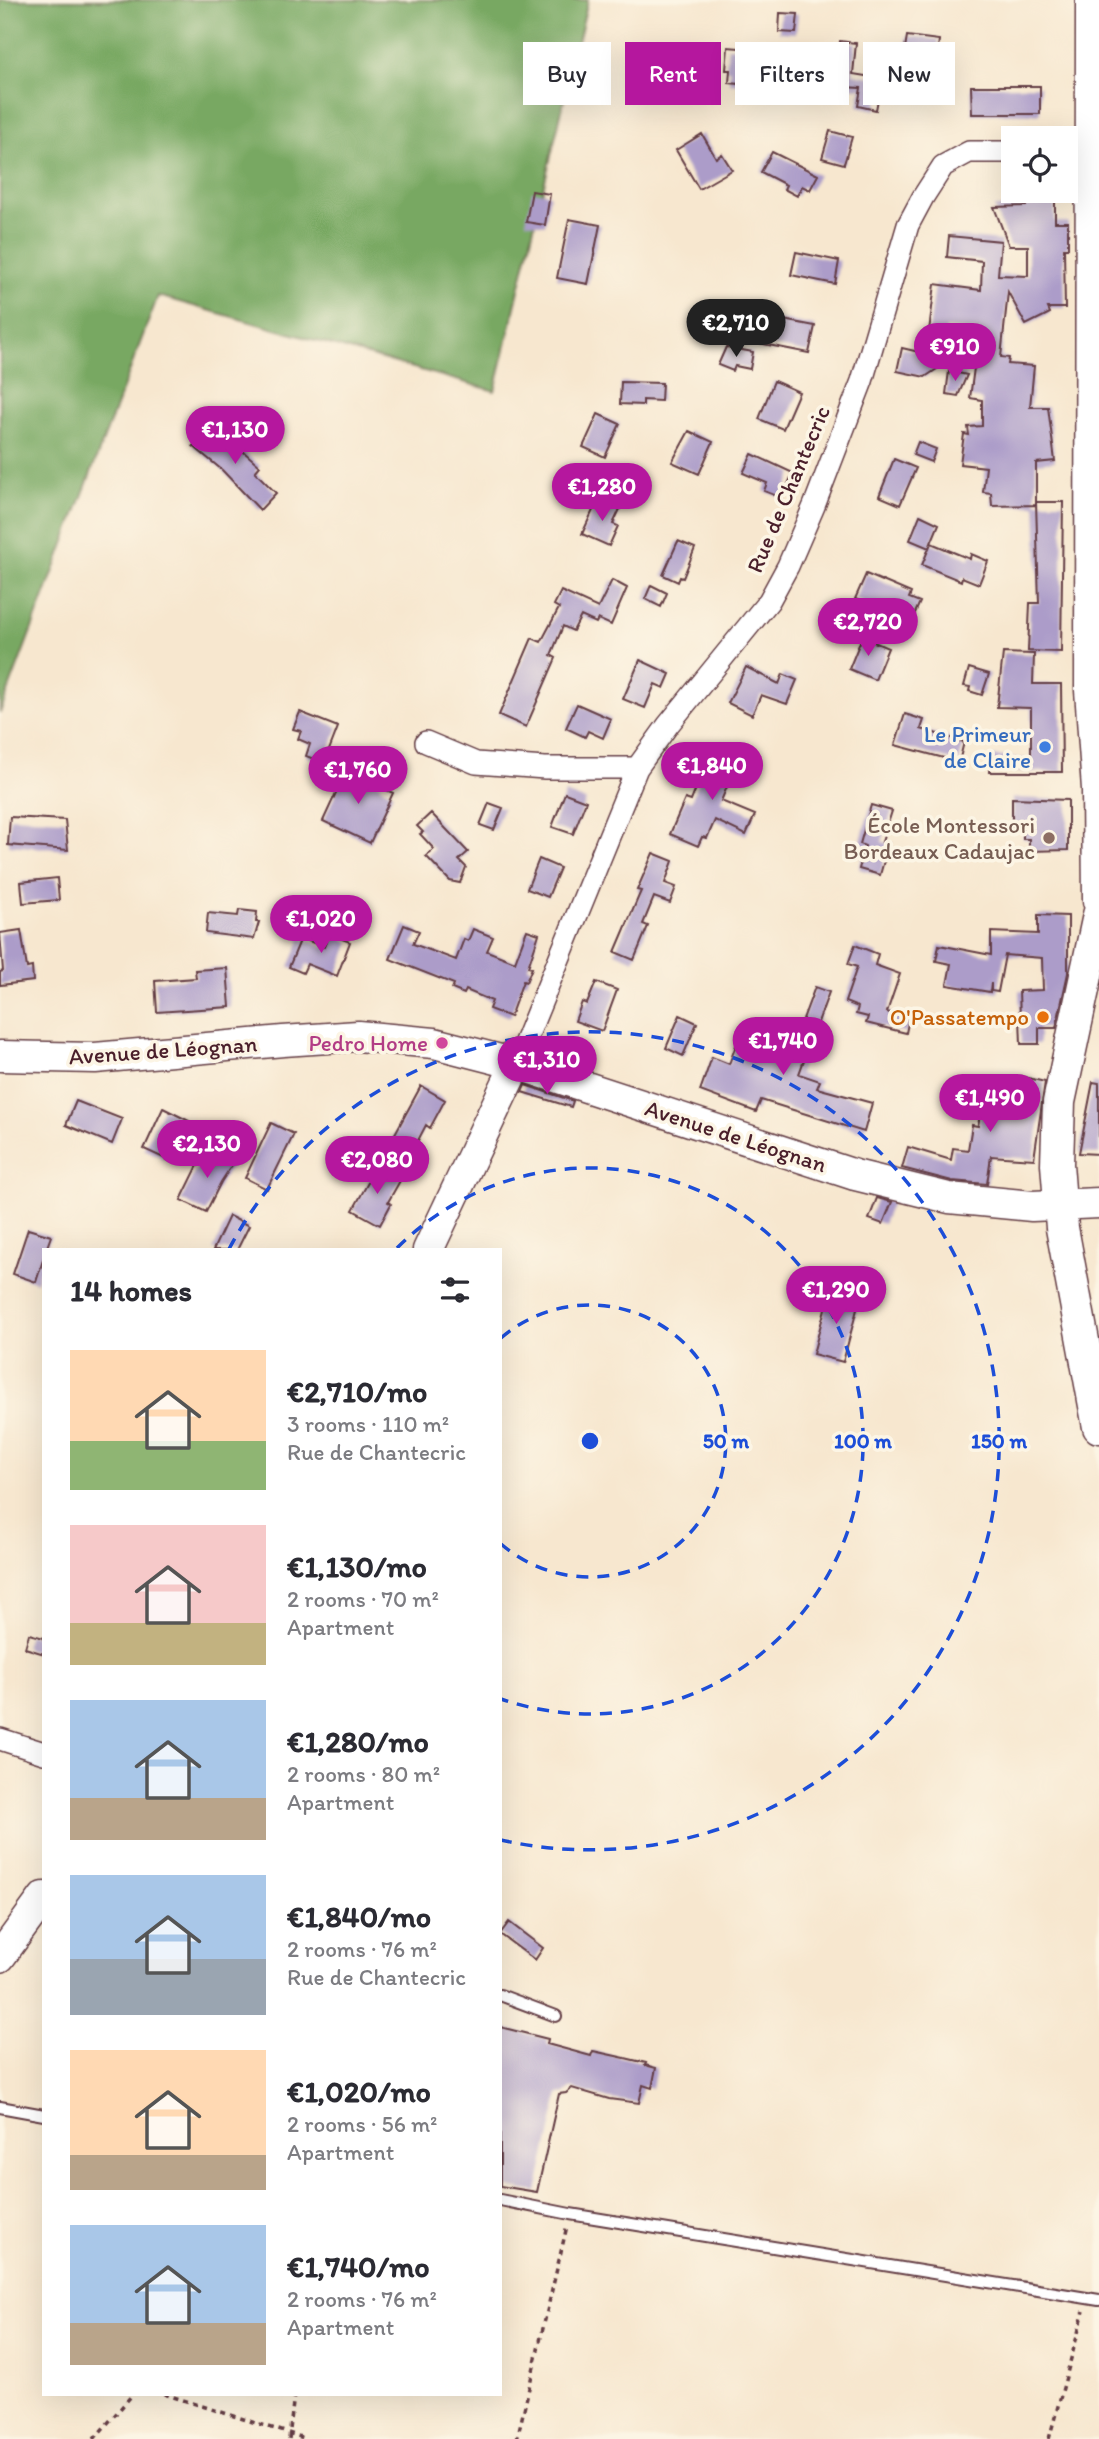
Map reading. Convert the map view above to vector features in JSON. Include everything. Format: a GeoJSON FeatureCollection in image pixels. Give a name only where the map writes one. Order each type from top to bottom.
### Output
{"type":"FeatureCollection","features":[{"type":"Feature","properties":{"kind":"main road"},"geometry":{"type":"LineString","coordinates":[[1092,0],[1079,152],[1091,690],[1098,789],[1099,901]]}},
{"type":"Feature","properties":{"kind":"main road"},"geometry":{"type":"LineString","coordinates":[[1099,915],[1059,1102],[1057,1164],[1059,1206],[1099,1427]]}},
{"type":"Feature","properties":{"kind":"street","name":"Rue de Chantecric"},"geometry":{"type":"LineString","coordinates":[[516,1064],[637,768],[668,725],[769,601],[788,566],[862,381],[908,225],[943,166],[969,152],[1001,152]]}},
{"type":"Feature","properties":{"kind":"street"},"geometry":{"type":"LineString","coordinates":[[426,742],[476,763],[545,768],[637,768]]}},
{"type":"Feature","properties":{"kind":"street","name":"Avenue de Léognan"},"geometry":{"type":"LineString","coordinates":[[0,1056],[96,1058],[358,1036],[434,1043],[516,1064],[855,1175],[949,1198],[1031,1206],[1099,1203]]}},
{"type":"Feature","properties":{"kind":"street"},"geometry":{"type":"LineString","coordinates":[[429,1248],[516,1064]]}},
{"type":"Feature","properties":{"kind":"street"},"geometry":{"type":"LineString","coordinates":[[0,1739],[42,1752]]}},
{"type":"Feature","properties":{"kind":"street"},"geometry":{"type":"LineString","coordinates":[[0,1957],[42,1899]]}},
{"type":"Feature","properties":{"kind":"lane"},"geometry":{"type":"LineString","coordinates":[[502,1997],[556,2016]]}},
{"type":"Feature","properties":{"kind":"lane"},"geometry":{"type":"LineString","coordinates":[[0,2107],[42,2115]]}},
{"type":"Feature","properties":{"kind":"lane"},"geometry":{"type":"LineString","coordinates":[[502,2200],[570,2214],[1093,2299]]}},
{"type":"Feature","properties":{"kind":"path"},"geometry":{"type":"LineString","coordinates":[[517,2439],[570,2214]]}},
{"type":"Feature","properties":{"kind":"path"},"geometry":{"type":"LineString","coordinates":[[1049,2439],[1093,2299]]}},
{"type":"Feature","properties":{"kind":"path"},"geometry":{"type":"LineString","coordinates":[[94,2439],[131,2396]]}},
{"type":"Feature","properties":{"kind":"path"},"geometry":{"type":"LineString","coordinates":[[170,2396],[289,2436],[307,2439]]}},
{"type":"Feature","properties":{"kind":"path"},"geometry":{"type":"LineString","coordinates":[[289,2436],[294,2396]]}},
{"type":"Feature","properties":{"kind":"green space"},"geometry":{"type":"Polygon","coordinates":[[[0,0],[588,0],[578,42],[523,42],[523,105],[563,105],[495,391],[158,296],[0,713],[0,0]]]}},
{"type":"Feature","properties":{"kind":"building"},"geometry":{"type":"Polygon","coordinates":[[[780,13],[798,14],[796,33],[779,32],[780,13]]]}},
{"type":"Feature","properties":{"kind":"building"},"geometry":{"type":"Polygon","coordinates":[[[907,36],[939,40],[939,42],[906,42],[907,36]]]}},
{"type":"Feature","properties":{"kind":"building"},"geometry":{"type":"Polygon","coordinates":[[[849,42],[856,43],[853,74],[863,76],[863,105],[877,105],[876,110],[858,106],[861,88],[849,87],[849,42]]]}},
{"type":"Feature","properties":{"kind":"building"},"geometry":{"type":"Polygon","coordinates":[[[728,47],[735,48],[735,84],[729,83],[730,70],[726,70],[728,47]]]}},
{"type":"Feature","properties":{"kind":"building"},"geometry":{"type":"Polygon","coordinates":[[[971,86],[1040,86],[1040,114],[972,114],[971,86]]]}},
{"type":"Feature","properties":{"kind":"building"},"geometry":{"type":"Polygon","coordinates":[[[830,131],[852,137],[844,164],[822,158],[830,131]]]}},
{"type":"Feature","properties":{"kind":"building"},"geometry":{"type":"Polygon","coordinates":[[[702,134],[716,158],[722,154],[732,170],[699,189],[676,150],[702,134]]]}},
{"type":"Feature","properties":{"kind":"building"},"geometry":{"type":"Polygon","coordinates":[[[772,152],[818,175],[810,190],[802,186],[797,196],[784,189],[786,185],[761,172],[772,152]]]}},
{"type":"Feature","properties":{"kind":"building"},"geometry":{"type":"Polygon","coordinates":[[[532,191],[550,194],[545,225],[526,222],[532,191]]]}},
{"type":"Feature","properties":{"kind":"building"},"geometry":{"type":"Polygon","coordinates":[[[1026,203],[1055,203],[1055,222],[1068,222],[1068,248],[1064,248],[1065,308],[1048,308],[1050,313],[1026,325],[1008,292],[1001,357],[1009,358],[1008,364],[1034,366],[1030,407],[1048,407],[1055,461],[1036,463],[1036,505],[992,506],[991,493],[983,492],[986,467],[960,464],[964,434],[969,435],[968,427],[982,426],[982,400],[970,398],[976,331],[946,328],[937,369],[925,377],[897,371],[902,348],[919,352],[922,338],[928,339],[935,284],[981,290],[982,261],[947,257],[949,236],[1001,241],[998,275],[1028,276],[1028,246],[1009,246],[994,207],[1026,206],[1026,203]]]}},
{"type":"Feature","properties":{"kind":"building"},"geometry":{"type":"Polygon","coordinates":[[[569,219],[600,225],[588,284],[557,278],[569,219]]]}},
{"type":"Feature","properties":{"kind":"building"},"geometry":{"type":"Polygon","coordinates":[[[796,252],[839,261],[835,284],[791,275],[796,252]]]}},
{"type":"Feature","properties":{"kind":"building"},"geometry":{"type":"Polygon","coordinates":[[[763,316],[815,326],[809,353],[758,343],[763,316]]]}},
{"type":"Feature","properties":{"kind":"building"},"geometry":{"type":"Polygon","coordinates":[[[726,347],[753,352],[750,369],[735,366],[733,371],[718,365],[726,347]]]}},
{"type":"Feature","properties":{"kind":"building"},"geometry":{"type":"Polygon","coordinates":[[[949,371],[967,375],[958,396],[946,394],[949,371]]]}},
{"type":"Feature","properties":{"kind":"building"},"geometry":{"type":"Polygon","coordinates":[[[774,381],[799,392],[783,429],[759,419],[774,381]]]}},
{"type":"Feature","properties":{"kind":"building"},"geometry":{"type":"Polygon","coordinates":[[[621,382],[662,383],[661,401],[643,400],[643,405],[620,404],[621,382]]]}},
{"type":"Feature","properties":{"kind":"building"},"geometry":{"type":"Polygon","coordinates":[[[598,414],[620,424],[605,457],[583,447],[598,414]]]}},
{"type":"Feature","properties":{"kind":"building"},"geometry":{"type":"Polygon","coordinates":[[[213,425],[260,466],[255,472],[276,493],[260,510],[222,470],[193,446],[213,425]]]}},
{"type":"Feature","properties":{"kind":"building"},"geometry":{"type":"Polygon","coordinates":[[[689,431],[713,442],[699,474],[672,462],[689,431]]]}},
{"type":"Feature","properties":{"kind":"building"},"geometry":{"type":"Polygon","coordinates":[[[918,442],[936,449],[931,462],[913,455],[918,442]]]}},
{"type":"Feature","properties":{"kind":"building"},"geometry":{"type":"Polygon","coordinates":[[[752,454],[793,473],[782,498],[764,491],[767,483],[743,473],[752,454]]]}},
{"type":"Feature","properties":{"kind":"building"},"geometry":{"type":"Polygon","coordinates":[[[894,459],[916,468],[900,505],[879,496],[894,459]]]}},
{"type":"Feature","properties":{"kind":"building"},"geometry":{"type":"Polygon","coordinates":[[[600,500],[620,509],[613,524],[618,526],[609,546],[582,534],[600,500]]]}},
{"type":"Feature","properties":{"kind":"building"},"geometry":{"type":"Polygon","coordinates":[[[1036,502],[1063,502],[1061,652],[1028,651],[1030,603],[1039,603],[1036,502]]]}},
{"type":"Feature","properties":{"kind":"building"},"geometry":{"type":"Polygon","coordinates":[[[920,515],[939,524],[929,548],[910,540],[920,515]]]}},
{"type":"Feature","properties":{"kind":"building"},"geometry":{"type":"Polygon","coordinates":[[[678,541],[695,548],[683,578],[680,577],[678,582],[663,575],[678,541]]]}},
{"type":"Feature","properties":{"kind":"building"},"geometry":{"type":"Polygon","coordinates":[[[931,543],[970,559],[971,554],[988,561],[979,584],[962,577],[961,581],[922,565],[931,543]]]}},
{"type":"Feature","properties":{"kind":"building"},"geometry":{"type":"Polygon","coordinates":[[[866,574],[911,593],[909,598],[920,602],[911,622],[855,599],[866,574]]]}},
{"type":"Feature","properties":{"kind":"building"},"geometry":{"type":"Polygon","coordinates":[[[612,580],[627,588],[611,625],[598,619],[596,623],[581,616],[573,631],[563,626],[551,655],[556,658],[526,727],[499,715],[532,638],[541,642],[559,608],[554,605],[561,591],[598,608],[612,580]]]}},
{"type":"Feature","properties":{"kind":"building"},"geometry":{"type":"Polygon","coordinates":[[[651,585],[667,593],[661,607],[645,599],[651,585]]]}},
{"type":"Feature","properties":{"kind":"building"},"geometry":{"type":"Polygon","coordinates":[[[862,637],[888,648],[875,680],[849,669],[862,637]]]}},
{"type":"Feature","properties":{"kind":"building"},"geometry":{"type":"Polygon","coordinates":[[[1003,653],[1034,654],[1033,684],[1061,684],[1062,772],[989,772],[991,756],[1031,759],[1031,708],[997,707],[1003,653]]]}},
{"type":"Feature","properties":{"kind":"building"},"geometry":{"type":"Polygon","coordinates":[[[640,660],[670,674],[664,688],[655,684],[645,708],[623,699],[640,660]]]}},
{"type":"Feature","properties":{"kind":"building"},"geometry":{"type":"Polygon","coordinates":[[[746,667],[779,684],[783,674],[797,680],[787,704],[761,695],[752,715],[728,703],[746,667]]]}},
{"type":"Feature","properties":{"kind":"building"},"geometry":{"type":"Polygon","coordinates":[[[969,668],[989,674],[982,695],[969,691],[970,687],[964,686],[969,668]]]}},
{"type":"Feature","properties":{"kind":"building"},"geometry":{"type":"Polygon","coordinates":[[[577,704],[611,719],[603,738],[588,731],[585,737],[566,728],[577,704]]]}},
{"type":"Feature","properties":{"kind":"building"},"geometry":{"type":"Polygon","coordinates":[[[300,712],[338,727],[324,763],[306,756],[310,744],[298,739],[301,731],[293,729],[300,712]]]}},
{"type":"Feature","properties":{"kind":"building"},"geometry":{"type":"Polygon","coordinates":[[[905,714],[924,720],[921,729],[964,742],[959,762],[895,745],[905,714]]]}},
{"type":"Feature","properties":{"kind":"building"},"geometry":{"type":"Polygon","coordinates":[[[721,744],[741,753],[721,801],[755,815],[746,835],[715,820],[707,838],[702,837],[698,846],[670,834],[685,799],[691,801],[707,761],[713,764],[721,744]]]}},
{"type":"Feature","properties":{"kind":"building"},"geometry":{"type":"Polygon","coordinates":[[[346,771],[359,777],[360,774],[393,793],[370,843],[323,821],[346,771]]]}},
{"type":"Feature","properties":{"kind":"building"},"geometry":{"type":"Polygon","coordinates":[[[565,793],[586,801],[573,834],[552,827],[565,793]]]}},
{"type":"Feature","properties":{"kind":"building"},"geometry":{"type":"Polygon","coordinates":[[[1012,798],[1068,800],[1068,850],[1029,851],[1029,839],[1023,839],[1023,825],[1012,825],[1012,798]]]}},
{"type":"Feature","properties":{"kind":"building"},"geometry":{"type":"Polygon","coordinates":[[[489,803],[503,808],[494,830],[480,825],[489,803]]]}},
{"type":"Feature","properties":{"kind":"building"},"geometry":{"type":"Polygon","coordinates":[[[871,805],[892,811],[882,842],[889,843],[880,875],[859,869],[865,846],[860,844],[871,805]]]}},
{"type":"Feature","properties":{"kind":"building"},"geometry":{"type":"Polygon","coordinates":[[[431,813],[468,852],[459,860],[466,867],[460,883],[450,881],[426,856],[434,849],[420,834],[423,832],[417,826],[431,813]]]}},
{"type":"Feature","properties":{"kind":"building"},"geometry":{"type":"Polygon","coordinates":[[[10,817],[65,820],[68,850],[8,845],[10,817]]]}},
{"type":"Feature","properties":{"kind":"building"},"geometry":{"type":"Polygon","coordinates":[[[653,853],[673,861],[665,883],[676,887],[670,903],[654,897],[643,924],[648,926],[634,960],[615,952],[641,891],[637,890],[653,853]]]}},
{"type":"Feature","properties":{"kind":"building"},"geometry":{"type":"Polygon","coordinates":[[[539,859],[560,868],[548,897],[527,889],[539,859]]]}},
{"type":"Feature","properties":{"kind":"building"},"geometry":{"type":"Polygon","coordinates":[[[57,878],[59,900],[23,903],[21,882],[57,878]]]}},
{"type":"Feature","properties":{"kind":"building"},"geometry":{"type":"Polygon","coordinates":[[[239,910],[257,912],[256,922],[259,922],[254,939],[206,933],[208,913],[238,916],[239,910]]]}},
{"type":"Feature","properties":{"kind":"building"},"geometry":{"type":"Polygon","coordinates":[[[1038,915],[1068,916],[1068,973],[1056,1028],[1039,1028],[1039,1044],[1021,1044],[1019,991],[1043,990],[1042,958],[1005,955],[998,992],[991,991],[991,983],[990,992],[947,985],[951,964],[936,961],[939,945],[991,955],[991,932],[1038,934],[1038,915]]]}},
{"type":"Feature","properties":{"kind":"building"},"geometry":{"type":"Polygon","coordinates":[[[404,925],[419,931],[413,944],[456,960],[464,939],[468,941],[473,929],[493,937],[487,951],[515,962],[527,930],[539,934],[528,967],[532,968],[526,982],[523,981],[510,1017],[489,1009],[492,1001],[466,990],[464,994],[452,989],[454,984],[390,959],[404,925]]]}},
{"type":"Feature","properties":{"kind":"building"},"geometry":{"type":"Polygon","coordinates":[[[21,930],[27,968],[32,967],[33,981],[0,985],[0,972],[3,971],[0,933],[21,930]]]}},
{"type":"Feature","properties":{"kind":"building"},"geometry":{"type":"Polygon","coordinates":[[[329,934],[350,942],[337,976],[307,964],[303,973],[289,967],[301,938],[324,947],[329,934]]]}},
{"type":"Feature","properties":{"kind":"building"},"geometry":{"type":"Polygon","coordinates":[[[855,945],[878,954],[875,965],[900,974],[887,1012],[909,1018],[906,1033],[866,1023],[868,1017],[856,1014],[858,1007],[845,1002],[857,967],[848,964],[855,945]]]}},
{"type":"Feature","properties":{"kind":"building"},"geometry":{"type":"Polygon","coordinates":[[[227,968],[230,1007],[157,1012],[155,981],[196,978],[195,970],[227,968]]]}},
{"type":"Feature","properties":{"kind":"building"},"geometry":{"type":"Polygon","coordinates":[[[596,982],[617,990],[602,1031],[575,1021],[582,1002],[587,1004],[596,982]]]}},
{"type":"Feature","properties":{"kind":"building"},"geometry":{"type":"Polygon","coordinates":[[[815,987],[829,992],[799,1074],[820,1081],[817,1088],[872,1103],[864,1132],[761,1100],[756,1112],[700,1091],[712,1057],[729,1064],[738,1040],[753,1047],[757,1037],[791,1051],[815,987]]]}},
{"type":"Feature","properties":{"kind":"building"},"geometry":{"type":"Polygon","coordinates":[[[680,1015],[697,1023],[683,1056],[666,1048],[680,1015]]]}},
{"type":"Feature","properties":{"kind":"building"},"geometry":{"type":"Polygon","coordinates":[[[1020,1076],[1045,1082],[1034,1159],[991,1156],[987,1184],[952,1181],[902,1168],[908,1147],[951,1160],[953,1148],[968,1150],[972,1125],[978,1126],[986,1079],[1018,1085],[1020,1076]]]}},
{"type":"Feature","properties":{"kind":"building"},"geometry":{"type":"Polygon","coordinates":[[[1093,1082],[1099,1083],[1099,1154],[1079,1153],[1093,1082]]]}},
{"type":"Feature","properties":{"kind":"building"},"geometry":{"type":"Polygon","coordinates":[[[525,1085],[573,1101],[571,1107],[522,1092],[525,1085]]]}},
{"type":"Feature","properties":{"kind":"building"},"geometry":{"type":"Polygon","coordinates":[[[421,1086],[445,1100],[430,1128],[426,1125],[412,1152],[391,1141],[421,1086]]]}},
{"type":"Feature","properties":{"kind":"building"},"geometry":{"type":"Polygon","coordinates":[[[76,1101],[122,1119],[112,1144],[66,1125],[76,1101]]]}},
{"type":"Feature","properties":{"kind":"building"},"geometry":{"type":"Polygon","coordinates":[[[163,1108],[189,1121],[170,1161],[144,1149],[163,1108]]]}},
{"type":"Feature","properties":{"kind":"building"},"geometry":{"type":"Polygon","coordinates":[[[271,1123],[294,1134],[267,1189],[245,1178],[271,1123]]]}},
{"type":"Feature","properties":{"kind":"building"},"geometry":{"type":"Polygon","coordinates":[[[206,1149],[234,1162],[206,1212],[181,1200],[206,1149]]]}},
{"type":"Feature","properties":{"kind":"building"},"geometry":{"type":"Polygon","coordinates":[[[377,1166],[401,1179],[388,1202],[391,1204],[380,1225],[353,1210],[377,1166]]]}},
{"type":"Feature","properties":{"kind":"building"},"geometry":{"type":"Polygon","coordinates":[[[877,1198],[892,1202],[883,1224],[869,1219],[877,1198]]]}},
{"type":"Feature","properties":{"kind":"building"},"geometry":{"type":"Polygon","coordinates":[[[229,1216],[249,1226],[238,1248],[214,1248],[229,1216]]]}},
{"type":"Feature","properties":{"kind":"building"},"geometry":{"type":"Polygon","coordinates":[[[28,1229],[51,1236],[47,1248],[42,1248],[42,1263],[36,1282],[13,1274],[28,1229]]]}},
{"type":"Feature","properties":{"kind":"building"},"geometry":{"type":"Polygon","coordinates":[[[830,1290],[860,1298],[843,1362],[813,1354],[830,1290]]]}},
{"type":"Feature","properties":{"kind":"building"},"geometry":{"type":"Polygon","coordinates":[[[29,1634],[42,1637],[42,1653],[25,1648],[29,1634]]]}},
{"type":"Feature","properties":{"kind":"building"},"geometry":{"type":"Polygon","coordinates":[[[509,1922],[543,1948],[535,1960],[502,1935],[509,1922]]]}},
{"type":"Feature","properties":{"kind":"building"},"geometry":{"type":"Polygon","coordinates":[[[502,2028],[548,2039],[547,2044],[591,2056],[593,2051],[646,2063],[645,2065],[656,2068],[652,2088],[643,2085],[639,2103],[609,2099],[572,2088],[559,2094],[537,2192],[502,2186],[502,2028]]]}},
{"type":"Feature","properties":{"kind":"place","name":"Le Primeur de Claire"},"geometry":{"type":"Point","coordinates":[1045,747]}},
{"type":"Feature","properties":{"kind":"place","name":"École Montessori Bordeaux Cadaujac"},"geometry":{"type":"Point","coordinates":[1049,838]}},
{"type":"Feature","properties":{"kind":"place","name":"O'Passatempo"},"geometry":{"type":"Point","coordinates":[1043,1017]}},
{"type":"Feature","properties":{"kind":"place","name":"Pedro Home"},"geometry":{"type":"Point","coordinates":[442,1043]}}]}
